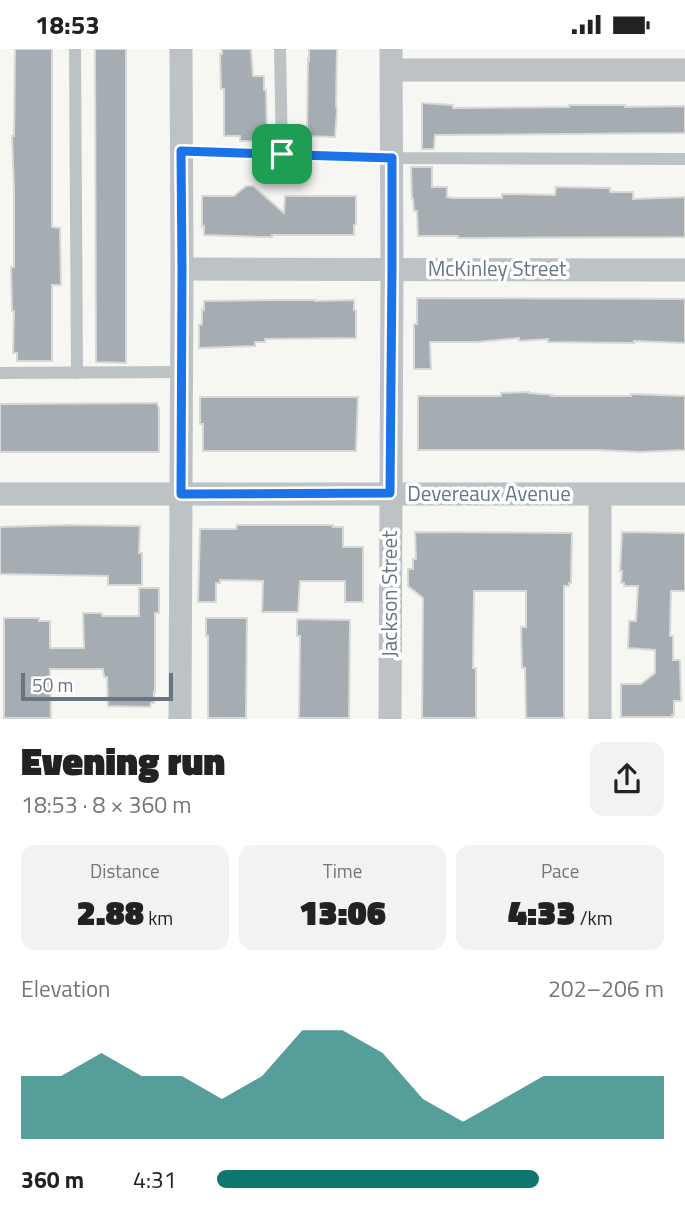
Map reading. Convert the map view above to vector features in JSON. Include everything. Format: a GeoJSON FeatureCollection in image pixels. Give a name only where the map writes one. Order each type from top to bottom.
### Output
{"type":"FeatureCollection","features":[{"type":"Feature","properties":{"kind":"street"},"geometry":{"type":"LineString","coordinates":[[180,719],[181,49]]}},
{"type":"Feature","properties":{"kind":"street"},"geometry":{"type":"LineString","coordinates":[[391,59],[685,70]]}},
{"type":"Feature","properties":{"kind":"street","name":"Jackson Street"},"geometry":{"type":"LineString","coordinates":[[390,719],[391,59]]}},
{"type":"Feature","properties":{"kind":"street","name":"McKinley Street"},"geometry":{"type":"LineString","coordinates":[[182,269],[685,270]]}},
{"type":"Feature","properties":{"kind":"street","name":"Devereaux Avenue"},"geometry":{"type":"LineString","coordinates":[[0,494],[685,494]]}},
{"type":"Feature","properties":{"kind":"street"},"geometry":{"type":"LineString","coordinates":[[600,495],[600,719]]}},
{"type":"Feature","properties":{"kind":"lane"},"geometry":{"type":"LineString","coordinates":[[75,49],[76,373]]}},
{"type":"Feature","properties":{"kind":"lane"},"geometry":{"type":"LineString","coordinates":[[280,49],[282,154]]}},
{"type":"Feature","properties":{"kind":"lane"},"geometry":{"type":"LineString","coordinates":[[181,151],[392,158],[685,159]]}},
{"type":"Feature","properties":{"kind":"lane"},"geometry":{"type":"LineString","coordinates":[[0,373],[181,372]]}},
{"type":"Feature","properties":{"kind":"building"},"geometry":{"type":"Polygon","coordinates":[[[15,49],[52,49],[52,227],[60,228],[61,285],[52,285],[52,361],[17,361],[17,353],[13,353],[11,267],[14,267],[12,136],[15,49]]]}},
{"type":"Feature","properties":{"kind":"building"},"geometry":{"type":"Polygon","coordinates":[[[95,49],[126,49],[126,363],[96,362],[95,49]]]}},
{"type":"Feature","properties":{"kind":"building"},"geometry":{"type":"Polygon","coordinates":[[[222,49],[251,49],[253,76],[264,76],[267,141],[240,141],[240,136],[224,136],[224,89],[221,89],[220,54],[222,49]]]}},
{"type":"Feature","properties":{"kind":"building"},"geometry":{"type":"Polygon","coordinates":[[[309,49],[337,49],[335,137],[307,136],[309,49]]]}},
{"type":"Feature","properties":{"kind":"building"},"geometry":{"type":"Polygon","coordinates":[[[422,103],[453,105],[453,108],[685,106],[685,133],[435,135],[434,149],[422,149],[422,103]]]}},
{"type":"Feature","properties":{"kind":"building"},"geometry":{"type":"Polygon","coordinates":[[[411,167],[432,167],[432,187],[447,187],[447,197],[452,198],[502,198],[502,194],[555,195],[556,187],[610,188],[610,192],[633,192],[633,199],[685,197],[685,237],[418,236],[417,211],[414,211],[412,199],[411,167]]]}},
{"type":"Feature","properties":{"kind":"building"},"geometry":{"type":"Polygon","coordinates":[[[246,186],[253,186],[284,213],[285,196],[356,196],[354,235],[204,235],[202,196],[234,196],[246,186]]]}},
{"type":"Feature","properties":{"kind":"building"},"geometry":{"type":"Polygon","coordinates":[[[417,298],[685,299],[685,343],[548,342],[548,339],[519,341],[519,338],[477,342],[430,342],[431,369],[414,369],[417,298]]]}},
{"type":"Feature","properties":{"kind":"building"},"geometry":{"type":"Polygon","coordinates":[[[354,300],[356,338],[265,339],[265,342],[255,342],[255,346],[199,348],[199,325],[202,324],[204,301],[354,300]]]}},
{"type":"Feature","properties":{"kind":"building"},"geometry":{"type":"Polygon","coordinates":[[[529,392],[552,396],[685,396],[685,450],[418,450],[418,396],[501,396],[501,393],[529,392]]]}},
{"type":"Feature","properties":{"kind":"building"},"geometry":{"type":"Polygon","coordinates":[[[200,397],[358,397],[356,451],[203,451],[200,397]]]}},
{"type":"Feature","properties":{"kind":"building"},"geometry":{"type":"Polygon","coordinates":[[[157,403],[159,452],[0,452],[0,404],[157,403]]]}},
{"type":"Feature","properties":{"kind":"building"},"geometry":{"type":"Polygon","coordinates":[[[237,525],[343,527],[343,547],[363,547],[363,602],[345,602],[345,581],[300,581],[298,612],[262,612],[263,581],[220,580],[220,583],[216,583],[216,602],[198,602],[200,529],[236,529],[237,525]]]}},
{"type":"Feature","properties":{"kind":"building"},"geometry":{"type":"Polygon","coordinates":[[[140,526],[142,585],[108,585],[108,576],[0,574],[0,527],[140,526]]]}},
{"type":"Feature","properties":{"kind":"building"},"geometry":{"type":"Polygon","coordinates":[[[415,532],[572,533],[571,583],[564,586],[564,718],[526,718],[521,627],[526,627],[526,591],[474,591],[473,668],[476,668],[476,718],[422,718],[423,598],[408,586],[408,569],[413,569],[413,559],[416,559],[415,532]]]}},
{"type":"Feature","properties":{"kind":"building"},"geometry":{"type":"Polygon","coordinates":[[[622,532],[685,533],[685,591],[671,591],[670,636],[673,636],[673,660],[680,660],[681,701],[674,701],[672,717],[621,717],[621,684],[641,684],[655,673],[655,650],[628,648],[629,621],[636,621],[638,586],[624,586],[624,583],[621,583],[622,532]]]}},
{"type":"Feature","properties":{"kind":"building"},"geometry":{"type":"Polygon","coordinates":[[[139,588],[159,588],[159,613],[155,613],[155,692],[154,703],[151,703],[150,707],[108,706],[107,677],[104,677],[103,669],[50,669],[51,718],[4,718],[4,618],[39,618],[39,621],[50,621],[50,648],[84,648],[83,613],[139,616],[139,588]]]}},
{"type":"Feature","properties":{"kind":"building"},"geometry":{"type":"Polygon","coordinates":[[[206,618],[247,618],[246,718],[208,718],[206,618]]]}},
{"type":"Feature","properties":{"kind":"building"},"geometry":{"type":"Polygon","coordinates":[[[297,619],[350,620],[349,718],[299,718],[300,636],[297,636],[297,619]]]}},
{"type":"Feature","properties":{"kind":"route"},"geometry":{"type":"LineString","coordinates":[[181,151],[282,154],[392,158],[390,493],[181,494],[181,151]]}}]}
